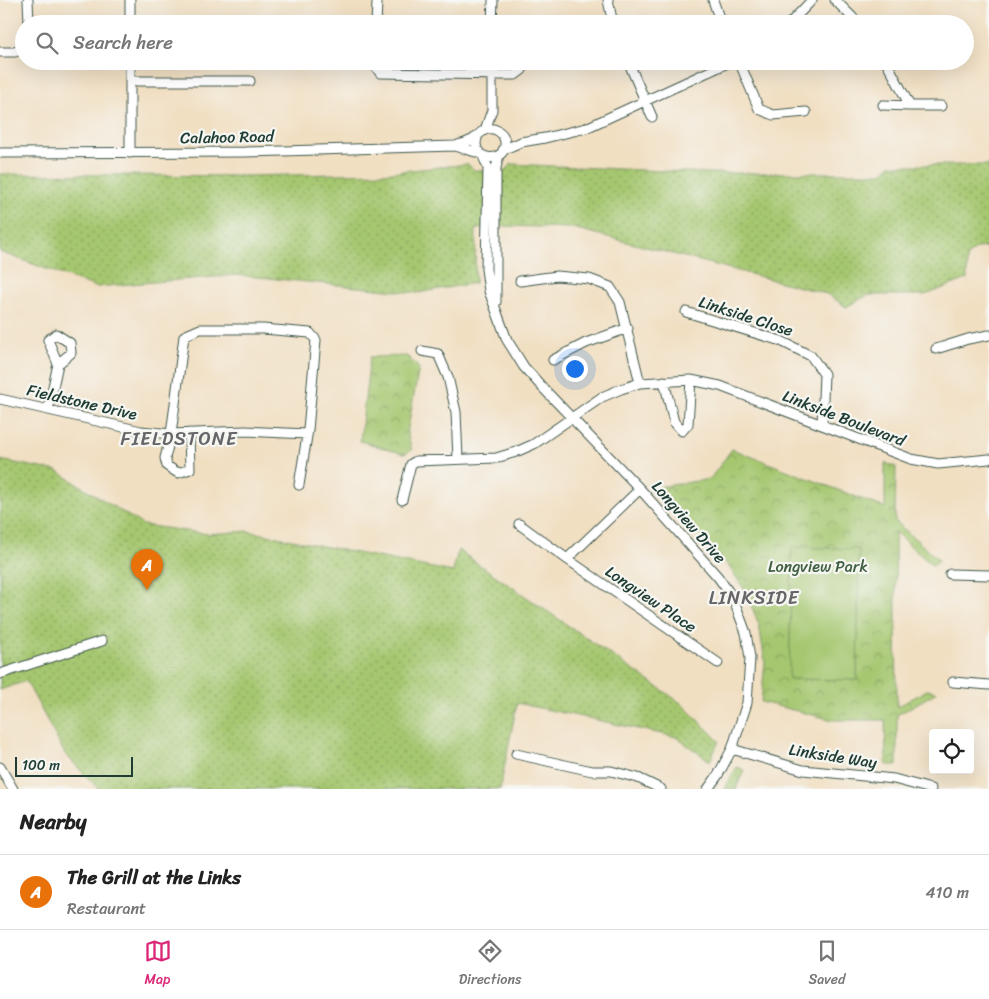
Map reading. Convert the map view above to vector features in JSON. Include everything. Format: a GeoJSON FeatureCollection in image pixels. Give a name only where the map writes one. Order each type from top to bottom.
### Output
{"type":"FeatureCollection","features":[{"type":"Feature","properties":{"kind":"street"},"geometry":{"type":"LineString","coordinates":[[28,0],[28,15]]}},
{"type":"Feature","properties":{"kind":"street"},"geometry":{"type":"LineString","coordinates":[[130,0],[130,15]]}},
{"type":"Feature","properties":{"kind":"street"},"geometry":{"type":"LineString","coordinates":[[492,0],[492,15]]}},
{"type":"Feature","properties":{"kind":"street"},"geometry":{"type":"LineString","coordinates":[[608,0],[611,15]]}},
{"type":"Feature","properties":{"kind":"street"},"geometry":{"type":"LineString","coordinates":[[713,0],[718,15]]}},
{"type":"Feature","properties":{"kind":"street"},"geometry":{"type":"LineString","coordinates":[[798,15],[812,0]]}},
{"type":"Feature","properties":{"kind":"street"},"geometry":{"type":"LineString","coordinates":[[835,0],[850,15]]}},
{"type":"Feature","properties":{"kind":"street"},"geometry":{"type":"LineString","coordinates":[[376,15],[377,3]]}},
{"type":"Feature","properties":{"kind":"street"},"geometry":{"type":"LineString","coordinates":[[0,52],[15,52]]}},
{"type":"Feature","properties":{"kind":"street"},"geometry":{"type":"LineString","coordinates":[[130,70],[130,153]]}},
{"type":"Feature","properties":{"kind":"street"},"geometry":{"type":"LineString","coordinates":[[378,70],[380,73],[516,75],[522,70]]}},
{"type":"Feature","properties":{"kind":"street"},"geometry":{"type":"LineString","coordinates":[[492,70],[492,110],[505,143],[501,152]]}},
{"type":"Feature","properties":{"kind":"street"},"geometry":{"type":"LineString","coordinates":[[632,70],[652,117]]}},
{"type":"Feature","properties":{"kind":"street"},"geometry":{"type":"LineString","coordinates":[[492,110],[476,144],[481,154],[491,158],[521,142],[586,128],[712,70]]}},
{"type":"Feature","properties":{"kind":"street"},"geometry":{"type":"LineString","coordinates":[[743,70],[759,109],[772,114],[806,112]]}},
{"type":"Feature","properties":{"kind":"street"},"geometry":{"type":"LineString","coordinates":[[891,70],[910,106]]}},
{"type":"Feature","properties":{"kind":"street"},"geometry":{"type":"LineString","coordinates":[[130,81],[250,81]]}},
{"type":"Feature","properties":{"kind":"street"},"geometry":{"type":"LineString","coordinates":[[883,105],[941,106]]}},
{"type":"Feature","properties":{"kind":"street"},"geometry":{"type":"LineString","coordinates":[[482,133],[490,129],[521,142]]}},
{"type":"Feature","properties":{"kind":"street","name":"Calahoo Road"},"geometry":{"type":"LineString","coordinates":[[0,153],[356,150],[455,146],[468,142],[482,133]]}},
{"type":"Feature","properties":{"kind":"street","name":"Calahoo Road"},"geometry":{"type":"LineString","coordinates":[[455,146],[481,154]]}},
{"type":"Feature","properties":{"kind":"street","name":"Longview Drive"},"geometry":{"type":"LineString","coordinates":[[496,310],[496,168],[501,152]]}},
{"type":"Feature","properties":{"kind":"street","name":"Longview Drive"},"geometry":{"type":"LineString","coordinates":[[481,154],[488,168],[486,269],[489,290],[507,340],[524,367],[640,489],[718,577],[733,598],[746,633],[750,658],[747,703],[732,749],[708,789]]}},
{"type":"Feature","properties":{"kind":"street"},"geometry":{"type":"LineString","coordinates":[[520,281],[557,276],[589,279],[610,288],[620,302],[628,328],[640,383]]}},
{"type":"Feature","properties":{"kind":"street","name":"Linkside Close"},"geometry":{"type":"LineString","coordinates":[[686,312],[781,341],[812,356],[824,374],[822,425]]}},
{"type":"Feature","properties":{"kind":"street"},"geometry":{"type":"LineString","coordinates":[[553,360],[586,343],[628,328]]}},
{"type":"Feature","properties":{"kind":"street"},"geometry":{"type":"LineString","coordinates":[[189,433],[190,469],[178,473],[167,466],[165,458],[171,434],[184,336],[200,329],[263,329],[310,333],[316,340],[307,434],[299,485]]}},
{"type":"Feature","properties":{"kind":"street"},"geometry":{"type":"LineString","coordinates":[[936,349],[989,335]]}},
{"type":"Feature","properties":{"kind":"street"},"geometry":{"type":"LineString","coordinates":[[422,351],[438,354],[448,377],[456,412],[458,459]]}},
{"type":"Feature","properties":{"kind":"street"},"geometry":{"type":"LineString","coordinates":[[48,410],[58,364]]}},
{"type":"Feature","properties":{"kind":"street"},"geometry":{"type":"LineString","coordinates":[[664,381],[674,422],[682,431],[688,424],[691,380]]}},
{"type":"Feature","properties":{"kind":"street","name":"Linkside Boulevard"},"geometry":{"type":"LineString","coordinates":[[402,500],[412,464],[416,461],[496,458],[516,452],[534,444],[602,397],[640,383],[664,381],[691,380],[720,386],[911,459],[938,464],[989,459]]}},
{"type":"Feature","properties":{"kind":"street","name":"Fieldstone Drive"},"geometry":{"type":"LineString","coordinates":[[0,399],[140,431],[171,434],[245,431],[307,434]]}},
{"type":"Feature","properties":{"kind":"street"},"geometry":{"type":"LineString","coordinates":[[567,559],[640,489]]}},
{"type":"Feature","properties":{"kind":"street","name":"Longview Place"},"geometry":{"type":"LineString","coordinates":[[519,524],[718,663]]}},
{"type":"Feature","properties":{"kind":"street"},"geometry":{"type":"LineString","coordinates":[[950,574],[989,575]]}},
{"type":"Feature","properties":{"kind":"street"},"geometry":{"type":"LineString","coordinates":[[0,674],[102,641]]}},
{"type":"Feature","properties":{"kind":"street"},"geometry":{"type":"LineString","coordinates":[[953,682],[989,685]]}},
{"type":"Feature","properties":{"kind":"street","name":"Linkside Way"},"geometry":{"type":"LineString","coordinates":[[732,749],[804,770],[894,780],[931,789]]}},
{"type":"Feature","properties":{"kind":"street"},"geometry":{"type":"LineString","coordinates":[[516,754],[592,770],[611,770],[638,778],[661,789]]}},
{"type":"Feature","properties":{"kind":"street"},"geometry":{"type":"LineString","coordinates":[[0,767],[13,789]]}},
{"type":"Feature","properties":{"kind":"green space"},"geometry":{"type":"Polygon","coordinates":[[[468,164],[474,170],[505,171],[511,164],[708,173],[883,173],[890,165],[989,165],[989,247],[977,248],[967,256],[967,279],[925,295],[868,295],[846,307],[827,294],[573,228],[504,226],[476,229],[475,283],[417,293],[237,275],[96,287],[0,252],[0,174],[244,176],[384,173],[468,164]]]}},
{"type":"Feature","properties":{"kind":"green space"},"geometry":{"type":"Polygon","coordinates":[[[407,356],[419,368],[407,433],[412,450],[404,454],[360,441],[370,357],[407,356]]]}},
{"type":"Feature","properties":{"kind":"green space","name":"Longview Park"},"geometry":{"type":"Polygon","coordinates":[[[732,449],[885,508],[885,463],[896,467],[895,521],[939,560],[933,566],[895,532],[897,707],[927,690],[937,692],[897,715],[897,765],[886,765],[885,720],[833,720],[761,702],[765,662],[759,624],[743,587],[729,567],[658,487],[710,479],[732,449]]]}},
{"type":"Feature","properties":{"kind":"green space"},"geometry":{"type":"Polygon","coordinates":[[[0,460],[57,471],[143,525],[208,534],[247,531],[453,572],[458,550],[681,703],[719,741],[710,761],[676,737],[517,703],[500,789],[99,789],[65,754],[26,681],[0,690],[0,460]]]}},
{"type":"Feature","properties":{"kind":"green space"},"geometry":{"type":"Polygon","coordinates":[[[792,547],[859,549],[857,680],[789,679],[792,547]]]}},
{"type":"Feature","properties":{"kind":"green space"},"geometry":{"type":"Polygon","coordinates":[[[737,767],[744,770],[736,789],[724,789],[737,767]]]}},
{"type":"Feature","properties":{"kind":"place","name":"The Grill at the Links"},"geometry":{"type":"Point","coordinates":[147,590]}},
{"type":"Feature","properties":{"kind":"district","name":"FIELDSTONE"},"geometry":{"type":"Point","coordinates":[179,438]}},
{"type":"Feature","properties":{"kind":"district","name":"LINKSIDE"},"geometry":{"type":"Point","coordinates":[754,597]}}]}
